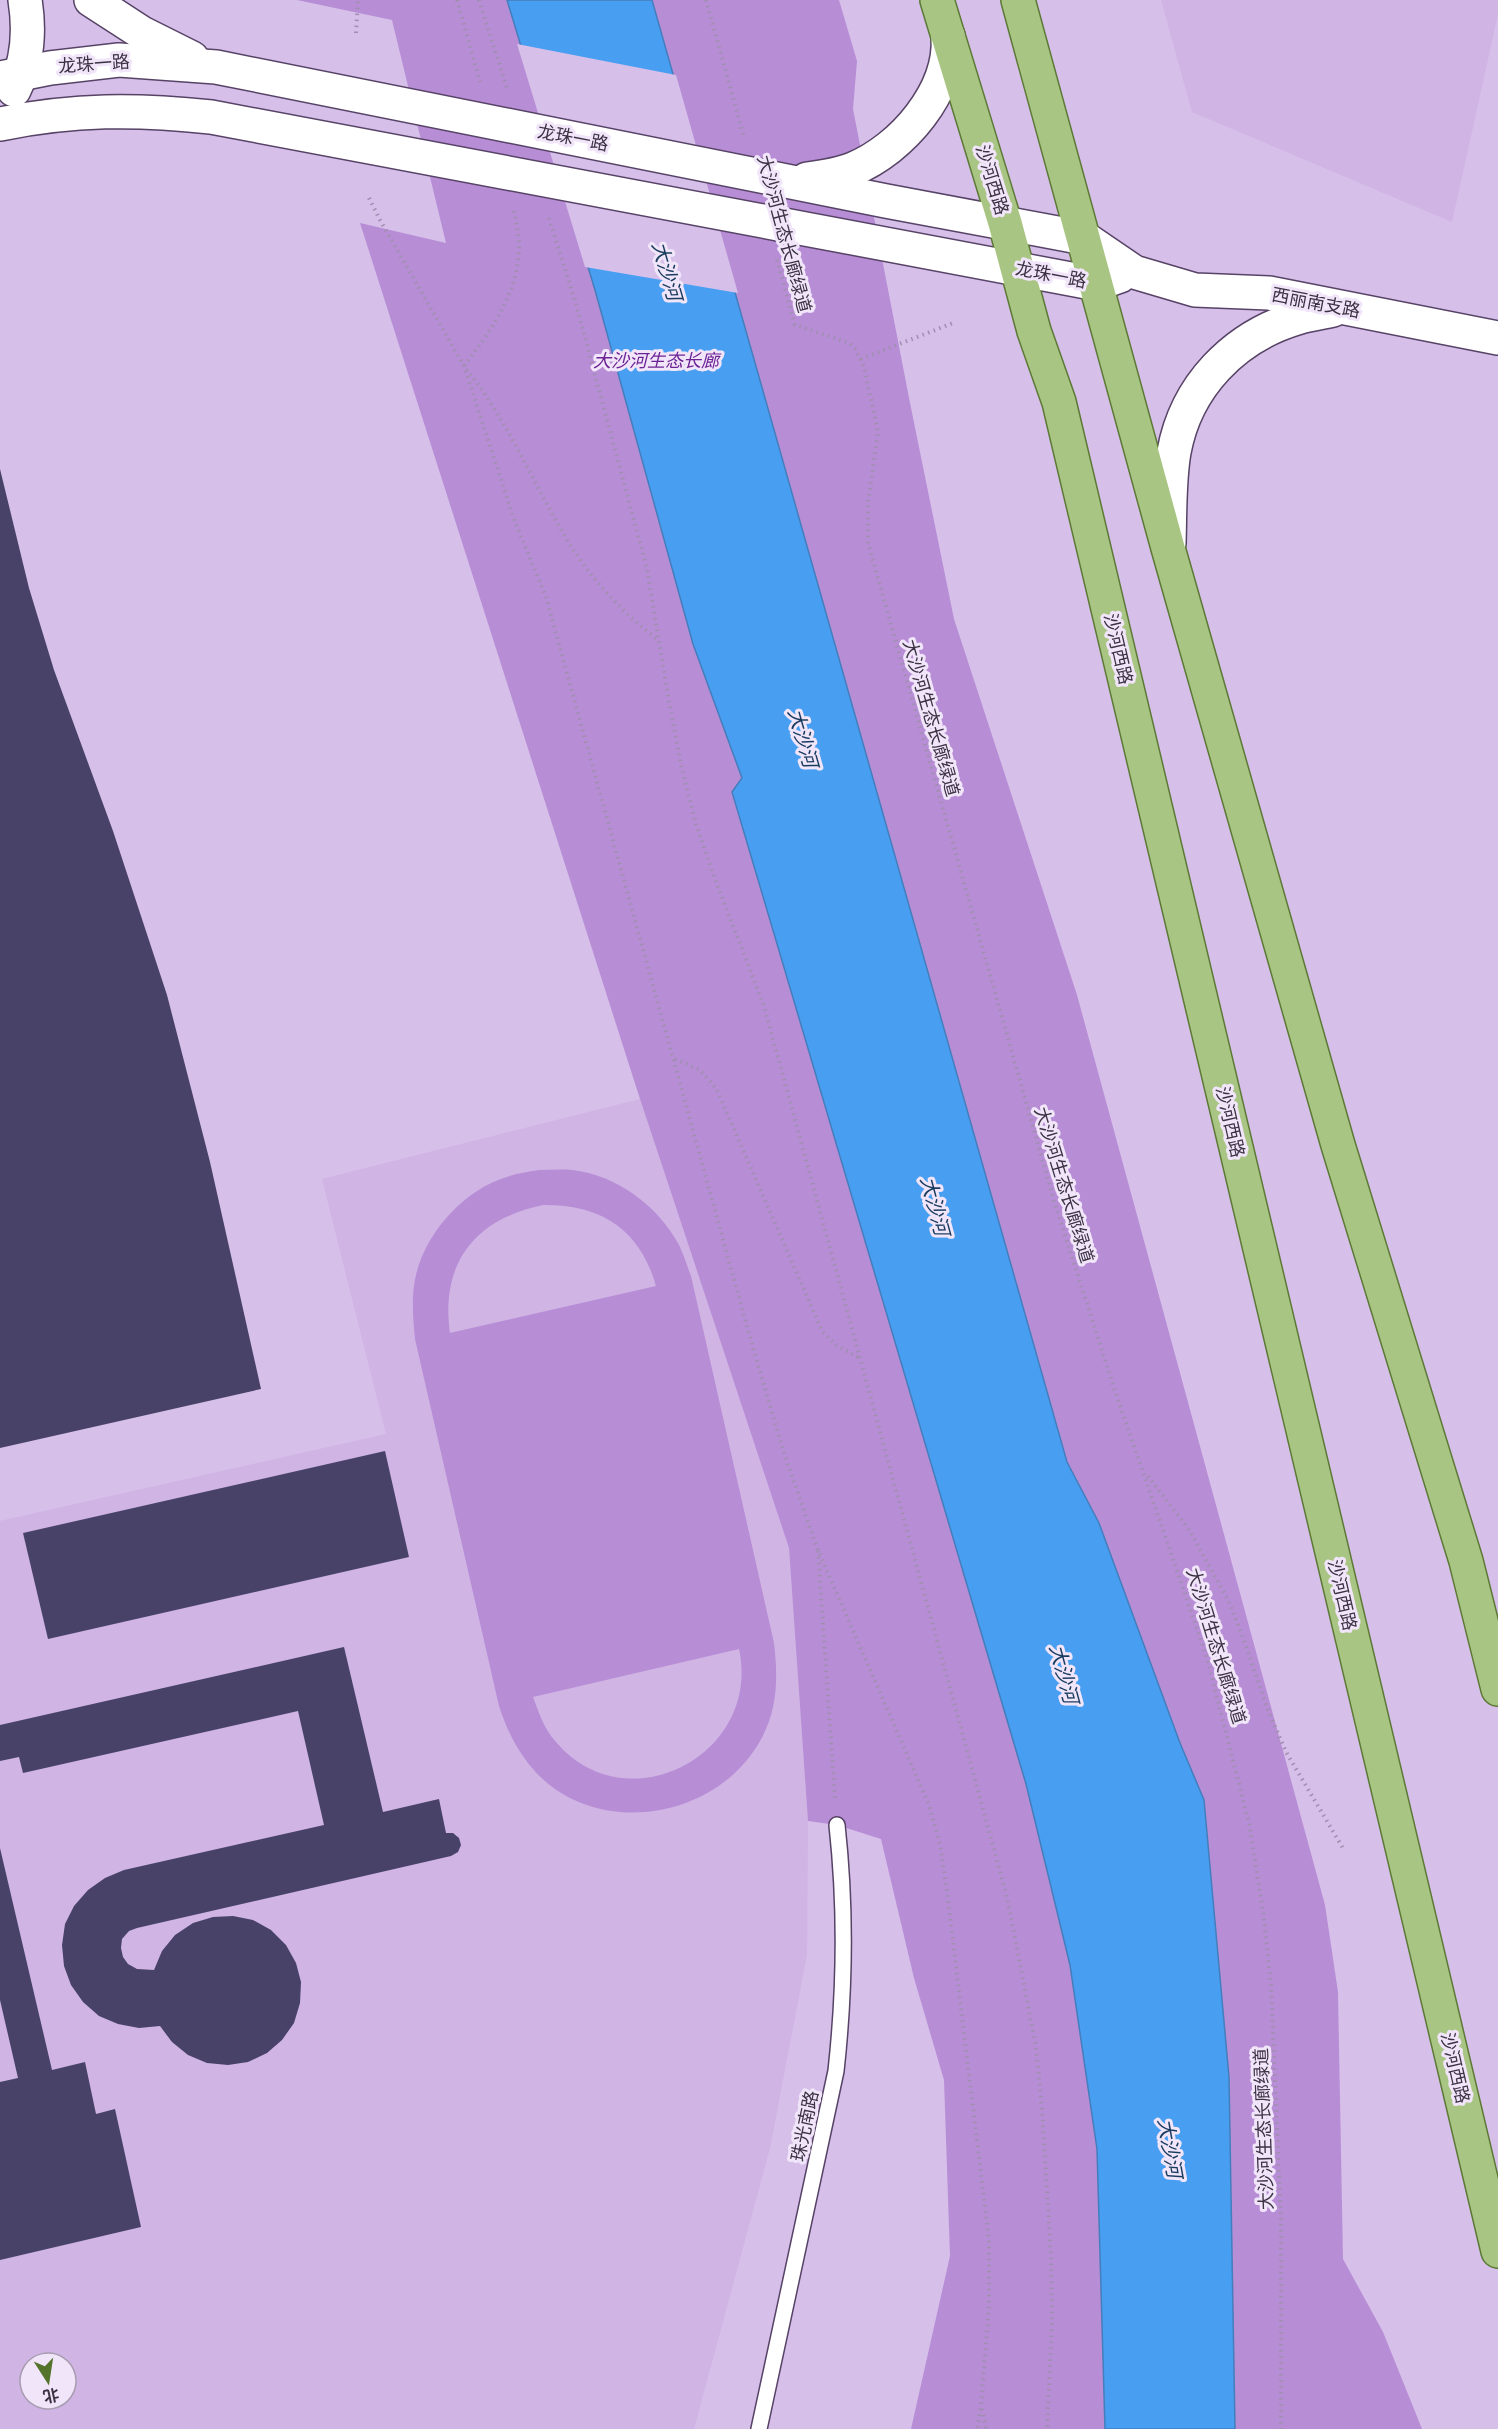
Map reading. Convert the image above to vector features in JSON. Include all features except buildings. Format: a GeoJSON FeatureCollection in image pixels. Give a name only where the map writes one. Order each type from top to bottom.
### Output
{"type":"FeatureCollection","features":[{"type":"Feature","properties":{"kind":"main road","name":"沙河西路"},"geometry":{"type":"LineString","coordinates":[[937,0],[1005,223],[1034,331],[1062,413],[1498,2251]]}},
{"type":"Feature","properties":{"kind":"main road"},"geometry":{"type":"LineString","coordinates":[[1018,0],[1168,548],[1338,1145],[1466,1561],[1498,1689]]}},
{"type":"Feature","properties":{"kind":"street"},"geometry":{"type":"LineString","coordinates":[[0,115],[11,76],[28,38],[25,0]]}},
{"type":"Feature","properties":{"kind":"street"},"geometry":{"type":"LineString","coordinates":[[91,0],[149,37],[216,67]]}},
{"type":"Feature","properties":{"kind":"street"},"geometry":{"type":"LineString","coordinates":[[785,180],[840,174],[868,162],[893,144],[915,121],[939,85],[948,54],[948,36]]}},
{"type":"Feature","properties":{"kind":"street","name":"龙珠一路"},"geometry":{"type":"LineString","coordinates":[[11,76],[68,65],[119,60],[216,67],[1084,238],[1134,272]]}},
{"type":"Feature","properties":{"kind":"street","name":"龙珠一路"},"geometry":{"type":"LineString","coordinates":[[0,124],[52,114],[107,110],[211,117],[1097,284],[1134,272]]}},
{"type":"Feature","properties":{"kind":"street","name":"西丽南支路"},"geometry":{"type":"LineString","coordinates":[[1134,272],[1196,290],[1269,293],[1498,338]]}},
{"type":"Feature","properties":{"kind":"street"},"geometry":{"type":"LineString","coordinates":[[1168,548],[1174,453],[1184,413],[1205,379],[1230,352],[1261,333],[1298,318],[1345,308]]}},
{"type":"Feature","properties":{"kind":"lane","name":"珠光南路"},"geometry":{"type":"LineString","coordinates":[[759,2429],[836,2071],[842,2019],[844,1930],[842,1871],[837,1825]]}},
{"type":"Feature","properties":{"kind":"path"},"geometry":{"type":"LineString","coordinates":[[356,33],[358,0]]}},
{"type":"Feature","properties":{"kind":"path"},"geometry":{"type":"LineString","coordinates":[[479,0],[508,90]]}},
{"type":"Feature","properties":{"kind":"path","name":"大沙河生态长廊绿道"},"geometry":{"type":"LineString","coordinates":[[706,0],[746,146]]}},
{"type":"Feature","properties":{"kind":"path"},"geometry":{"type":"LineString","coordinates":[[369,198],[464,366],[495,408],[569,544],[630,619],[658,641]]}},
{"type":"Feature","properties":{"kind":"path"},"geometry":{"type":"LineString","coordinates":[[548,214],[576,304],[647,568],[682,769],[696,824],[764,1006],[1007,1897],[1036,2047],[1042,2109],[1051,2256],[1052,2323],[1047,2429]]}},
{"type":"Feature","properties":{"kind":"path","name":"大沙河生态长廊绿道"},"geometry":{"type":"LineString","coordinates":[[777,258],[795,325],[849,343],[861,359],[878,432],[868,504],[868,543],[1054,1201],[1096,1335],[1204,1647],[1249,1823],[1263,1911],[1271,1985],[1281,2221],[1281,2429]]}},
{"type":"Feature","properties":{"kind":"path"},"geometry":{"type":"LineString","coordinates":[[861,359],[953,323]]}},
{"type":"Feature","properties":{"kind":"path"},"geometry":{"type":"LineString","coordinates":[[464,366],[514,519],[546,597],[749,1334],[784,1453],[818,1548],[928,1805],[940,1845],[989,2240],[989,2306],[977,2429]]}},
{"type":"Feature","properties":{"kind":"path"},"geometry":{"type":"LineString","coordinates":[[674,1059],[700,1070],[716,1088],[822,1330],[836,1345],[861,1359]]}},
{"type":"Feature","properties":{"kind":"path"},"geometry":{"type":"LineString","coordinates":[[1144,1472],[1190,1530],[1210,1567],[1241,1632],[1268,1710],[1286,1752],[1344,1850]]}},
{"type":"Feature","properties":{"kind":"path"},"geometry":{"type":"LineString","coordinates":[[818,1548],[837,1825]]}},
{"type":"Feature","properties":{"kind":"path"},"geometry":{"type":"LineString","coordinates":[[981,2406],[986,2429]]}},
{"type":"Feature","properties":{"kind":"shaded area"},"geometry":{"type":"Polygon","coordinates":[[[1161,0],[1498,0],[1498,14],[1452,222],[1192,112],[1161,0]]]}},
{"type":"Feature","properties":{"kind":"shaded area"},"geometry":{"type":"Polygon","coordinates":[[[640,1099],[789,1548],[808,1821],[807,1955],[770,2148],[694,2429],[0,2429],[0,1521],[386,1434],[322,1179],[640,1099]]]}},
{"type":"Feature","properties":{"kind":"green space","name":"大沙河生态长廊"},"geometry":{"type":"Polygon","coordinates":[[[297,0],[839,0],[857,61],[853,109],[954,619],[1077,995],[1325,1905],[1338,1992],[1343,2259],[1383,2332],[1422,2429],[911,2429],[950,2256],[944,2080],[914,1978],[881,1839],[837,1825],[808,1821],[789,1548],[640,1099],[360,223],[446,243],[392,20],[297,0]]]}},
{"type":"Feature","properties":{"kind":"green space"},"geometry":{"type":"Polygon","coordinates":[[[539,1170],[572,1170],[589,1173],[620,1186],[648,1205],[679,1245],[691,1276],[774,1643],[775,1693],[770,1717],[760,1741],[739,1769],[713,1790],[682,1804],[649,1812],[615,1811],[583,1804],[553,1788],[528,1763],[511,1736],[499,1706],[415,1339],[414,1283],[421,1259],[438,1228],[449,1214],[476,1191],[511,1176],[539,1170]],[[543,1205],[498,1221],[481,1233],[467,1248],[457,1265],[451,1285],[448,1308],[450,1333],[656,1286],[640,1249],[615,1224],[600,1215],[582,1209],[543,1205]],[[739,1649],[533,1697],[548,1732],[556,1742],[585,1766],[617,1777],[651,1777],[682,1766],[710,1747],[730,1720],[741,1687],[739,1649]]]}},
{"type":"Feature","properties":{"kind":"water","name":"大沙河"},"geometry":{"type":"Polygon","coordinates":[[[507,0],[652,0],[1067,1462],[1099,1523],[1180,1743],[1204,1800],[1229,2077],[1235,2429],[1105,2429],[1097,2149],[1070,1965],[1026,1784],[732,792],[742,778],[693,644],[595,290],[507,0]]]}},
{"type":"Feature","properties":{"kind":"pier"},"geometry":{"type":"Polygon","coordinates":[[[517,44],[676,75],[738,293],[585,267],[517,44]]]}}]}
